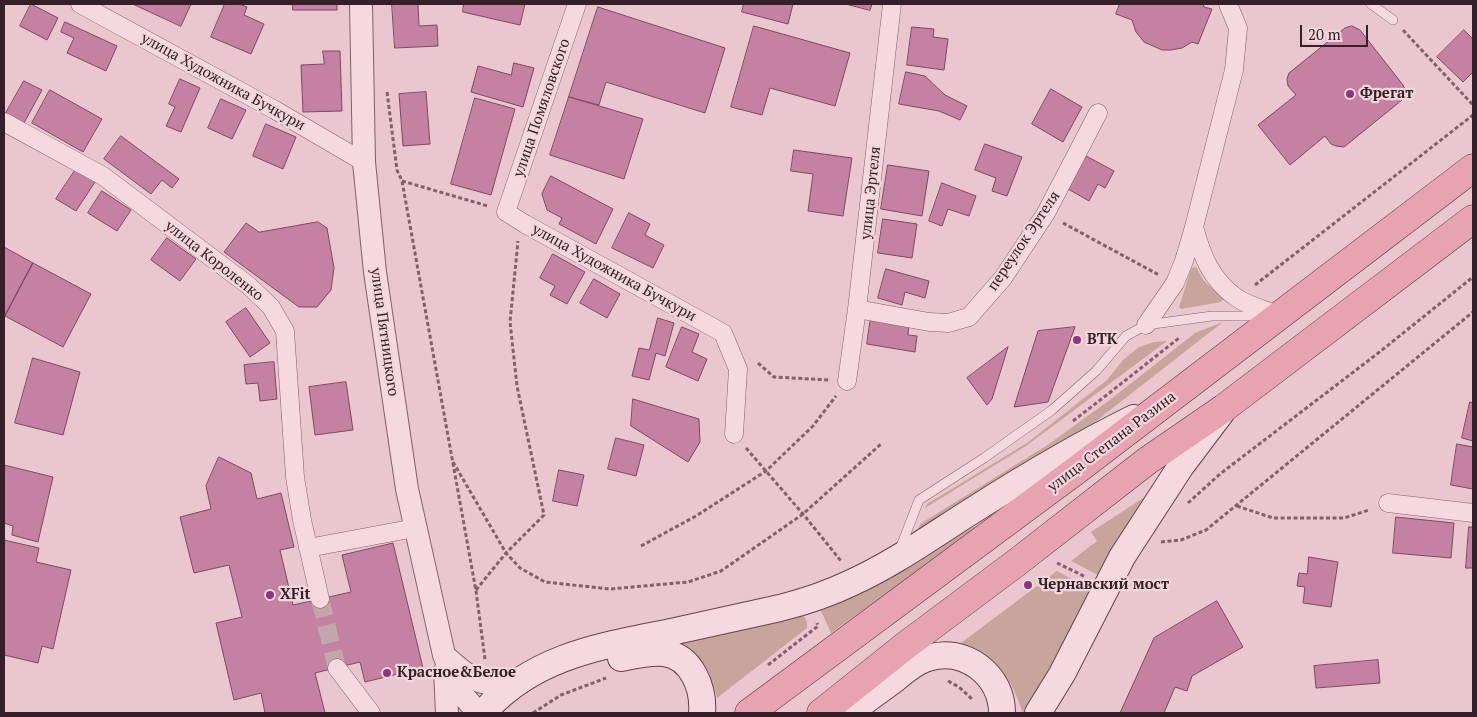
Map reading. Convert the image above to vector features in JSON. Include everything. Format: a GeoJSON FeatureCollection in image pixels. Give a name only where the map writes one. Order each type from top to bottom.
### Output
{"type":"FeatureCollection","features":[{"type":"Feature","properties":{"kind":"main road","name":"улица Степана Разина"},"geometry":{"type":"LineString","coordinates":[[749,713],[1070,475],[1473,168]]}},
{"type":"Feature","properties":{"kind":"main road"},"geometry":{"type":"LineString","coordinates":[[821,713],[905,646],[1009,569],[1147,461],[1224,408],[1473,219]]}},
{"type":"Feature","properties":{"kind":"main road"},"geometry":{"type":"LineString","coordinates":[[483,713],[505,691],[532,672],[594,648],[806,601],[852,583],[897,558],[1086,442],[1161,404]]}},
{"type":"Feature","properties":{"kind":"main road"},"geometry":{"type":"LineString","coordinates":[[1038,713],[1062,674],[1122,556],[1181,466],[1224,408]]}},
{"type":"Feature","properties":{"kind":"main road"},"geometry":{"type":"LineString","coordinates":[[504,713],[541,688],[587,667],[639,654],[665,653],[678,657],[694,674],[702,698],[702,713]]}},
{"type":"Feature","properties":{"kind":"main road"},"geometry":{"type":"LineString","coordinates":[[848,713],[911,667],[927,658],[946,655],[972,662],[988,674],[999,690],[1002,713]]}},
{"type":"Feature","properties":{"kind":"street","name":"улица Художника Бучкури"},"geometry":{"type":"LineString","coordinates":[[80,4],[274,110],[364,162]]}},
{"type":"Feature","properties":{"kind":"street","name":"улица Пятницкого"},"geometry":{"type":"LineString","coordinates":[[361,4],[364,162],[375,272],[407,489],[444,655]]}},
{"type":"Feature","properties":{"kind":"street","name":"улица Помяловского"},"geometry":{"type":"LineString","coordinates":[[506,212],[578,4]]}},
{"type":"Feature","properties":{"kind":"street","name":"улица Эртеля"},"geometry":{"type":"LineString","coordinates":[[847,382],[892,4]]}},
{"type":"Feature","properties":{"kind":"street"},"geometry":{"type":"LineString","coordinates":[[1146,325],[1175,283],[1184,262],[1194,227],[1234,70],[1238,28],[1228,4]]}},
{"type":"Feature","properties":{"kind":"street","name":"переулок Эртеля"},"geometry":{"type":"LineString","coordinates":[[857,309],[929,322],[948,323],[969,317],[1003,278],[1046,214],[1098,113]]}},
{"type":"Feature","properties":{"kind":"street","name":"улица Короленко"},"geometry":{"type":"LineString","coordinates":[[4,122],[104,176],[248,284],[271,307],[285,331],[295,477],[302,520],[320,599]]}},
{"type":"Feature","properties":{"kind":"street","name":"улица Художника Бучкури"},"geometry":{"type":"LineString","coordinates":[[506,212],[524,224],[724,333],[738,369],[734,434]]}},
{"type":"Feature","properties":{"kind":"street"},"geometry":{"type":"LineString","coordinates":[[1194,227],[1205,262],[1221,284],[1237,298],[1280,316]]}},
{"type":"Feature","properties":{"kind":"street"},"geometry":{"type":"LineString","coordinates":[[1388,504],[1473,513]]}},
{"type":"Feature","properties":{"kind":"street"},"geometry":{"type":"LineString","coordinates":[[308,548],[415,528]]}},
{"type":"Feature","properties":{"kind":"street"},"geometry":{"type":"LineString","coordinates":[[444,655],[468,675],[486,684],[497,685],[510,682],[532,672]]}},
{"type":"Feature","properties":{"kind":"street"},"geometry":{"type":"LineString","coordinates":[[444,655],[447,713]]}},
{"type":"Feature","properties":{"kind":"street"},"geometry":{"type":"LineString","coordinates":[[444,655],[458,689],[478,713]]}},
{"type":"Feature","properties":{"kind":"street"},"geometry":{"type":"LineString","coordinates":[[336,668],[371,713]]}},
{"type":"Feature","properties":{"kind":"lane"},"geometry":{"type":"LineString","coordinates":[[1371,4],[1393,20]]}},
{"type":"Feature","properties":{"kind":"lane"},"geometry":{"type":"LineString","coordinates":[[897,558],[919,500],[984,458],[1052,410],[1096,371],[1126,336],[1146,325],[1212,316],[1280,316]]}},
{"type":"Feature","properties":{"kind":"path"},"geometry":{"type":"LineString","coordinates":[[1393,20],[1473,104]]}},
{"type":"Feature","properties":{"kind":"path"},"geometry":{"type":"LineString","coordinates":[[362,91],[387,91],[397,170],[402,181],[476,591],[486,665]]}},
{"type":"Feature","properties":{"kind":"path"},"geometry":{"type":"LineString","coordinates":[[1251,288],[1265,279],[1473,115]]}},
{"type":"Feature","properties":{"kind":"path"},"geometry":{"type":"LineString","coordinates":[[402,181],[506,212]]}},
{"type":"Feature","properties":{"kind":"path"},"geometry":{"type":"LineString","coordinates":[[1046,214],[1175,283]]}},
{"type":"Feature","properties":{"kind":"path"},"geometry":{"type":"LineString","coordinates":[[476,591],[506,553],[544,515],[517,386],[510,322],[517,242],[524,224]]}},
{"type":"Feature","properties":{"kind":"path"},"geometry":{"type":"LineString","coordinates":[[1182,510],[1220,474],[1377,354],[1473,277]]}},
{"type":"Feature","properties":{"kind":"path"},"geometry":{"type":"LineString","coordinates":[[1158,542],[1181,540],[1206,530],[1473,312]]}},
{"type":"Feature","properties":{"kind":"path"},"geometry":{"type":"LineString","coordinates":[[752,358],[774,377],[847,382]]}},
{"type":"Feature","properties":{"kind":"path"},"geometry":{"type":"LineString","coordinates":[[640,546],[696,516],[766,471],[813,426],[847,382]]}},
{"type":"Feature","properties":{"kind":"path"},"geometry":{"type":"LineString","coordinates":[[734,434],[840,560]]}},
{"type":"Feature","properties":{"kind":"path"},"geometry":{"type":"LineString","coordinates":[[452,460],[506,553],[520,568],[545,582],[610,589],[688,582],[721,571],[803,514],[880,444]]}},
{"type":"Feature","properties":{"kind":"path"},"geometry":{"type":"LineString","coordinates":[[1236,506],[1273,518],[1344,518],[1388,504]]}},
{"type":"Feature","properties":{"kind":"path"},"geometry":{"type":"LineString","coordinates":[[1057,563],[1088,578]]}},
{"type":"Feature","properties":{"kind":"path"},"geometry":{"type":"LineString","coordinates":[[533,713],[561,695],[607,678]]}},
{"type":"Feature","properties":{"kind":"path"},"geometry":{"type":"LineString","coordinates":[[942,678],[966,692],[977,706]]}},
{"type":"Feature","properties":{"kind":"shaded area"},"geometry":{"type":"Polygon","coordinates":[[[1197,268],[1207,284],[1223,295],[1224,298],[1221,302],[1181,309],[1179,307],[1191,269],[1197,268]]]}},
{"type":"Feature","properties":{"kind":"shaded area"},"geometry":{"type":"Polygon","coordinates":[[[1223,322],[1091,425],[1025,469],[917,536],[920,524],[1049,444],[1111,399],[1195,333],[1223,322]]]}},
{"type":"Feature","properties":{"kind":"shaded area"},"geometry":{"type":"Polygon","coordinates":[[[1167,341],[1026,446],[925,508],[927,504],[1027,443],[1107,380],[1123,360],[1139,347],[1154,342],[1167,341]]]}},
{"type":"Feature","properties":{"kind":"shaded area"},"geometry":{"type":"Polygon","coordinates":[[[1151,493],[1100,576],[1071,561],[1097,541],[1091,532],[1151,493]]]}},
{"type":"Feature","properties":{"kind":"shaded area"},"geometry":{"type":"Polygon","coordinates":[[[978,525],[895,587],[831,633],[819,606],[978,525]]]}},
{"type":"Feature","properties":{"kind":"shaded area"},"geometry":{"type":"Polygon","coordinates":[[[1057,571],[1092,590],[1061,649],[1023,713],[1008,679],[994,661],[974,648],[961,643],[1057,571]]]}},
{"type":"Feature","properties":{"kind":"shaded area"},"geometry":{"type":"Polygon","coordinates":[[[801,611],[807,622],[807,628],[717,698],[708,671],[700,659],[678,641],[801,611]]]}},
{"type":"Feature","properties":{"kind":"building"},"geometry":{"type":"Polygon","coordinates":[[[31,4],[58,18],[47,40],[20,26],[31,4]]]}},
{"type":"Feature","properties":{"kind":"building"},"geometry":{"type":"Polygon","coordinates":[[[133,4],[191,4],[181,26],[133,4]]]}},
{"type":"Feature","properties":{"kind":"building"},"geometry":{"type":"Polygon","coordinates":[[[225,4],[240,4],[247,7],[244,15],[264,24],[251,54],[211,37],[225,4]]]}},
{"type":"Feature","properties":{"kind":"building"},"geometry":{"type":"Polygon","coordinates":[[[293,4],[337,4],[337,10],[293,10],[293,4]]]}},
{"type":"Feature","properties":{"kind":"building"},"geometry":{"type":"Polygon","coordinates":[[[392,4],[418,4],[419,26],[437,25],[438,46],[395,48],[392,4]]]}},
{"type":"Feature","properties":{"kind":"building"},"geometry":{"type":"Polygon","coordinates":[[[464,4],[525,4],[520,25],[463,12],[464,4]]]}},
{"type":"Feature","properties":{"kind":"building"},"geometry":{"type":"Polygon","coordinates":[[[744,4],[793,4],[788,24],[742,12],[744,4]]]}},
{"type":"Feature","properties":{"kind":"building"},"geometry":{"type":"Polygon","coordinates":[[[846,4],[872,4],[870,10],[846,4]]]}},
{"type":"Feature","properties":{"kind":"building"},"geometry":{"type":"Polygon","coordinates":[[[1120,4],[1203,4],[1204,7],[1212,9],[1198,44],[1192,42],[1182,48],[1162,50],[1144,42],[1136,32],[1132,20],[1116,14],[1120,4]]]}},
{"type":"Feature","properties":{"kind":"building"},"geometry":{"type":"Polygon","coordinates":[[[598,7],[725,48],[705,113],[606,82],[599,105],[569,97],[598,7]]]}},
{"type":"Feature","properties":{"kind":"building"},"geometry":{"type":"Polygon","coordinates":[[[65,22],[117,46],[106,71],[67,53],[74,38],[61,32],[65,22]]]}},
{"type":"Feature","properties":{"kind":"building"},"geometry":{"type":"Polygon","coordinates":[[[754,26],[850,53],[835,106],[770,88],[762,115],[731,107],[754,26]]]}},
{"type":"Feature","properties":{"kind":"building","name":"Фрегат"},"geometry":{"type":"Polygon","coordinates":[[[1352,26],[1360,30],[1403,85],[1407,93],[1402,100],[1344,147],[1331,144],[1325,136],[1290,165],[1258,125],[1296,95],[1288,86],[1287,79],[1289,73],[1345,28],[1352,26]]]}},
{"type":"Feature","properties":{"kind":"building"},"geometry":{"type":"Polygon","coordinates":[[[912,27],[934,29],[933,37],[948,39],[944,70],[907,65],[912,27]]]}},
{"type":"Feature","properties":{"kind":"building"},"geometry":{"type":"Polygon","coordinates":[[[1464,30],[1473,39],[1473,72],[1463,82],[1437,57],[1464,30]]]}},
{"type":"Feature","properties":{"kind":"building"},"geometry":{"type":"Polygon","coordinates":[[[323,51],[340,51],[342,111],[303,112],[301,65],[324,64],[323,51]]]}},
{"type":"Feature","properties":{"kind":"building"},"geometry":{"type":"Polygon","coordinates":[[[514,63],[534,68],[523,107],[471,92],[478,66],[511,75],[514,63]]]}},
{"type":"Feature","properties":{"kind":"building"},"geometry":{"type":"Polygon","coordinates":[[[906,72],[925,76],[945,95],[967,106],[960,120],[939,111],[899,104],[906,72]]]}},
{"type":"Feature","properties":{"kind":"building"},"geometry":{"type":"Polygon","coordinates":[[[180,79],[200,88],[181,132],[166,126],[175,107],[169,104],[180,79]]]}},
{"type":"Feature","properties":{"kind":"building"},"geometry":{"type":"Polygon","coordinates":[[[24,81],[42,90],[24,123],[6,113],[24,81]]]}},
{"type":"Feature","properties":{"kind":"building"},"geometry":{"type":"Polygon","coordinates":[[[1051,89],[1082,107],[1063,142],[1032,124],[1051,89]]]}},
{"type":"Feature","properties":{"kind":"building"},"geometry":{"type":"Polygon","coordinates":[[[50,90],[102,119],[83,152],[32,123],[50,90]]]}},
{"type":"Feature","properties":{"kind":"building"},"geometry":{"type":"Polygon","coordinates":[[[426,92],[430,144],[403,146],[399,94],[426,92]]]}},
{"type":"Feature","properties":{"kind":"building"},"geometry":{"type":"Polygon","coordinates":[[[569,97],[643,119],[624,179],[550,155],[569,97]]]}},
{"type":"Feature","properties":{"kind":"building"},"geometry":{"type":"Polygon","coordinates":[[[475,98],[515,109],[491,195],[451,184],[475,98]]]}},
{"type":"Feature","properties":{"kind":"building"},"geometry":{"type":"Polygon","coordinates":[[[221,99],[246,110],[232,139],[208,128],[221,99]]]}},
{"type":"Feature","properties":{"kind":"building"},"geometry":{"type":"Polygon","coordinates":[[[266,124],[296,137],[283,169],[253,156],[266,124]]]}},
{"type":"Feature","properties":{"kind":"building"},"geometry":{"type":"Polygon","coordinates":[[[121,136],[179,179],[172,188],[162,180],[151,194],[104,159],[121,136]]]}},
{"type":"Feature","properties":{"kind":"building"},"geometry":{"type":"Polygon","coordinates":[[[985,144],[1022,157],[1007,196],[992,191],[996,178],[975,170],[985,144]]]}},
{"type":"Feature","properties":{"kind":"building"},"geometry":{"type":"Polygon","coordinates":[[[794,150],[852,158],[843,216],[808,211],[813,174],[791,171],[794,150]]]}},
{"type":"Feature","properties":{"kind":"building"},"geometry":{"type":"Polygon","coordinates":[[[1086,156],[1114,171],[1105,188],[1098,184],[1089,201],[1068,189],[1086,156]]]}},
{"type":"Feature","properties":{"kind":"building"},"geometry":{"type":"Polygon","coordinates":[[[888,165],[929,171],[922,216],[881,209],[888,165]]]}},
{"type":"Feature","properties":{"kind":"building"},"geometry":{"type":"Polygon","coordinates":[[[76,169],[95,182],[76,211],[56,199],[76,169]]]}},
{"type":"Feature","properties":{"kind":"building"},"geometry":{"type":"Polygon","coordinates":[[[551,176],[613,209],[596,244],[559,224],[562,218],[547,210],[542,194],[551,176]]]}},
{"type":"Feature","properties":{"kind":"building"},"geometry":{"type":"Polygon","coordinates":[[[942,183],[976,196],[969,216],[948,209],[942,226],[929,221],[942,183]]]}},
{"type":"Feature","properties":{"kind":"building"},"geometry":{"type":"Polygon","coordinates":[[[102,191],[131,210],[117,231],[88,213],[102,191]]]}},
{"type":"Feature","properties":{"kind":"building"},"geometry":{"type":"Polygon","coordinates":[[[629,213],[650,224],[645,235],[664,245],[653,268],[612,248],[629,213]]]}},
{"type":"Feature","properties":{"kind":"building"},"geometry":{"type":"Polygon","coordinates":[[[883,219],[917,224],[912,258],[878,253],[883,219]]]}},
{"type":"Feature","properties":{"kind":"building"},"geometry":{"type":"Polygon","coordinates":[[[318,222],[327,228],[334,268],[331,290],[317,307],[299,307],[224,252],[246,223],[259,232],[318,222]]]}},
{"type":"Feature","properties":{"kind":"building"},"geometry":{"type":"Polygon","coordinates":[[[167,238],[196,259],[180,281],[151,260],[167,238]]]}},
{"type":"Feature","properties":{"kind":"building"},"geometry":{"type":"Polygon","coordinates":[[[4,247],[33,263],[5,316],[4,316],[4,247]]]}},
{"type":"Feature","properties":{"kind":"building"},"geometry":{"type":"Polygon","coordinates":[[[553,254],[585,272],[567,304],[550,295],[555,286],[540,278],[553,254]]]}},
{"type":"Feature","properties":{"kind":"building"},"geometry":{"type":"Polygon","coordinates":[[[33,263],[91,294],[63,347],[5,316],[33,263]]]}},
{"type":"Feature","properties":{"kind":"building"},"geometry":{"type":"Polygon","coordinates":[[[886,269],[929,281],[925,298],[905,292],[902,305],[878,298],[886,269]]]}},
{"type":"Feature","properties":{"kind":"building"},"geometry":{"type":"Polygon","coordinates":[[[594,279],[620,294],[607,318],[580,303],[594,279]]]}},
{"type":"Feature","properties":{"kind":"building"},"geometry":{"type":"Polygon","coordinates":[[[246,308],[270,343],[250,357],[226,322],[246,308]]]}},
{"type":"Feature","properties":{"kind":"building"},"geometry":{"type":"Polygon","coordinates":[[[871,317],[909,323],[908,335],[917,336],[915,352],[867,344],[871,317]]]}},
{"type":"Feature","properties":{"kind":"building"},"geometry":{"type":"Polygon","coordinates":[[[658,318],[674,323],[665,356],[656,353],[649,380],[632,376],[639,348],[649,350],[658,318]]]}},
{"type":"Feature","properties":{"kind":"building"},"geometry":{"type":"Polygon","coordinates":[[[682,327],[699,334],[692,352],[707,359],[698,381],[666,367],[682,327]]]}},
{"type":"Feature","properties":{"kind":"building"},"geometry":{"type":"Polygon","coordinates":[[[1075,327],[1048,402],[1014,407],[1038,331],[1075,327]]]}},
{"type":"Feature","properties":{"kind":"building"},"geometry":{"type":"Polygon","coordinates":[[[1008,347],[992,399],[987,405],[967,378],[1008,347]]]}},
{"type":"Feature","properties":{"kind":"building"},"geometry":{"type":"Polygon","coordinates":[[[33,358],[80,372],[63,435],[15,423],[33,358]]]}},
{"type":"Feature","properties":{"kind":"building"},"geometry":{"type":"Polygon","coordinates":[[[274,362],[277,399],[260,401],[258,383],[246,384],[244,365],[274,362]]]}},
{"type":"Feature","properties":{"kind":"building"},"geometry":{"type":"Polygon","coordinates":[[[346,382],[353,430],[315,435],[309,387],[346,382]]]}},
{"type":"Feature","properties":{"kind":"building"},"geometry":{"type":"Polygon","coordinates":[[[633,399],[699,419],[700,442],[688,462],[631,426],[633,399]]]}},
{"type":"Feature","properties":{"kind":"building"},"geometry":{"type":"Polygon","coordinates":[[[1470,402],[1473,403],[1473,441],[1462,438],[1470,402]]]}},
{"type":"Feature","properties":{"kind":"building"},"geometry":{"type":"Polygon","coordinates":[[[616,438],[644,445],[636,476],[608,469],[616,438]]]}},
{"type":"Feature","properties":{"kind":"building"},"geometry":{"type":"Polygon","coordinates":[[[1457,444],[1473,447],[1473,489],[1451,485],[1457,444]]]}},
{"type":"Feature","properties":{"kind":"building"},"geometry":{"type":"Polygon","coordinates":[[[219,457],[251,473],[257,499],[281,493],[294,547],[280,550],[293,605],[351,592],[342,555],[393,543],[423,668],[365,682],[360,662],[315,673],[325,713],[265,713],[261,693],[234,700],[216,623],[242,617],[229,565],[194,573],[180,517],[211,509],[206,486],[219,457]]]}},
{"type":"Feature","properties":{"kind":"building"},"geometry":{"type":"Polygon","coordinates":[[[4,465],[53,477],[38,542],[12,535],[13,526],[4,523],[4,465]]]}},
{"type":"Feature","properties":{"kind":"building"},"geometry":{"type":"Polygon","coordinates":[[[559,470],[584,475],[577,506],[553,501],[559,470]]]}},
{"type":"Feature","properties":{"kind":"building"},"geometry":{"type":"Polygon","coordinates":[[[1396,517],[1454,523],[1451,558],[1393,553],[1396,517]]]}},
{"type":"Feature","properties":{"kind":"building"},"geometry":{"type":"Polygon","coordinates":[[[1469,527],[1473,527],[1473,568],[1466,568],[1469,527]]]}},
{"type":"Feature","properties":{"kind":"building"},"geometry":{"type":"Polygon","coordinates":[[[4,540],[39,548],[36,562],[71,570],[53,649],[42,646],[38,663],[4,655],[4,540]]]}},
{"type":"Feature","properties":{"kind":"building"},"geometry":{"type":"Polygon","coordinates":[[[1309,557],[1338,562],[1331,607],[1303,603],[1305,587],[1297,586],[1299,573],[1307,574],[1309,557]]]}},
{"type":"Feature","properties":{"kind":"building"},"geometry":{"type":"Polygon","coordinates":[[[1217,601],[1243,647],[1192,676],[1187,691],[1175,687],[1164,713],[1120,713],[1154,638],[1217,601]]]}},
{"type":"Feature","properties":{"kind":"building"},"geometry":{"type":"Polygon","coordinates":[[[1378,660],[1380,683],[1316,688],[1314,666],[1378,660]]]}},
{"type":"Feature","properties":{"kind":"tunnel"},"geometry":{"type":"LineString","coordinates":[[320,599],[337,668]]}},
{"type":"Feature","properties":{"kind":"place","name":"Фрегат"},"geometry":{"type":"Point","coordinates":[1350,94]}},
{"type":"Feature","properties":{"kind":"place","name":"ВТК"},"geometry":{"type":"Point","coordinates":[1077,340]}},
{"type":"Feature","properties":{"kind":"place","name":"Чернавский мост"},"geometry":{"type":"Point","coordinates":[1028,585]}},
{"type":"Feature","properties":{"kind":"place","name":"XFit"},"geometry":{"type":"Point","coordinates":[270,595]}},
{"type":"Feature","properties":{"kind":"place","name":"Красное&Белое"},"geometry":{"type":"Point","coordinates":[387,673]}}]}
